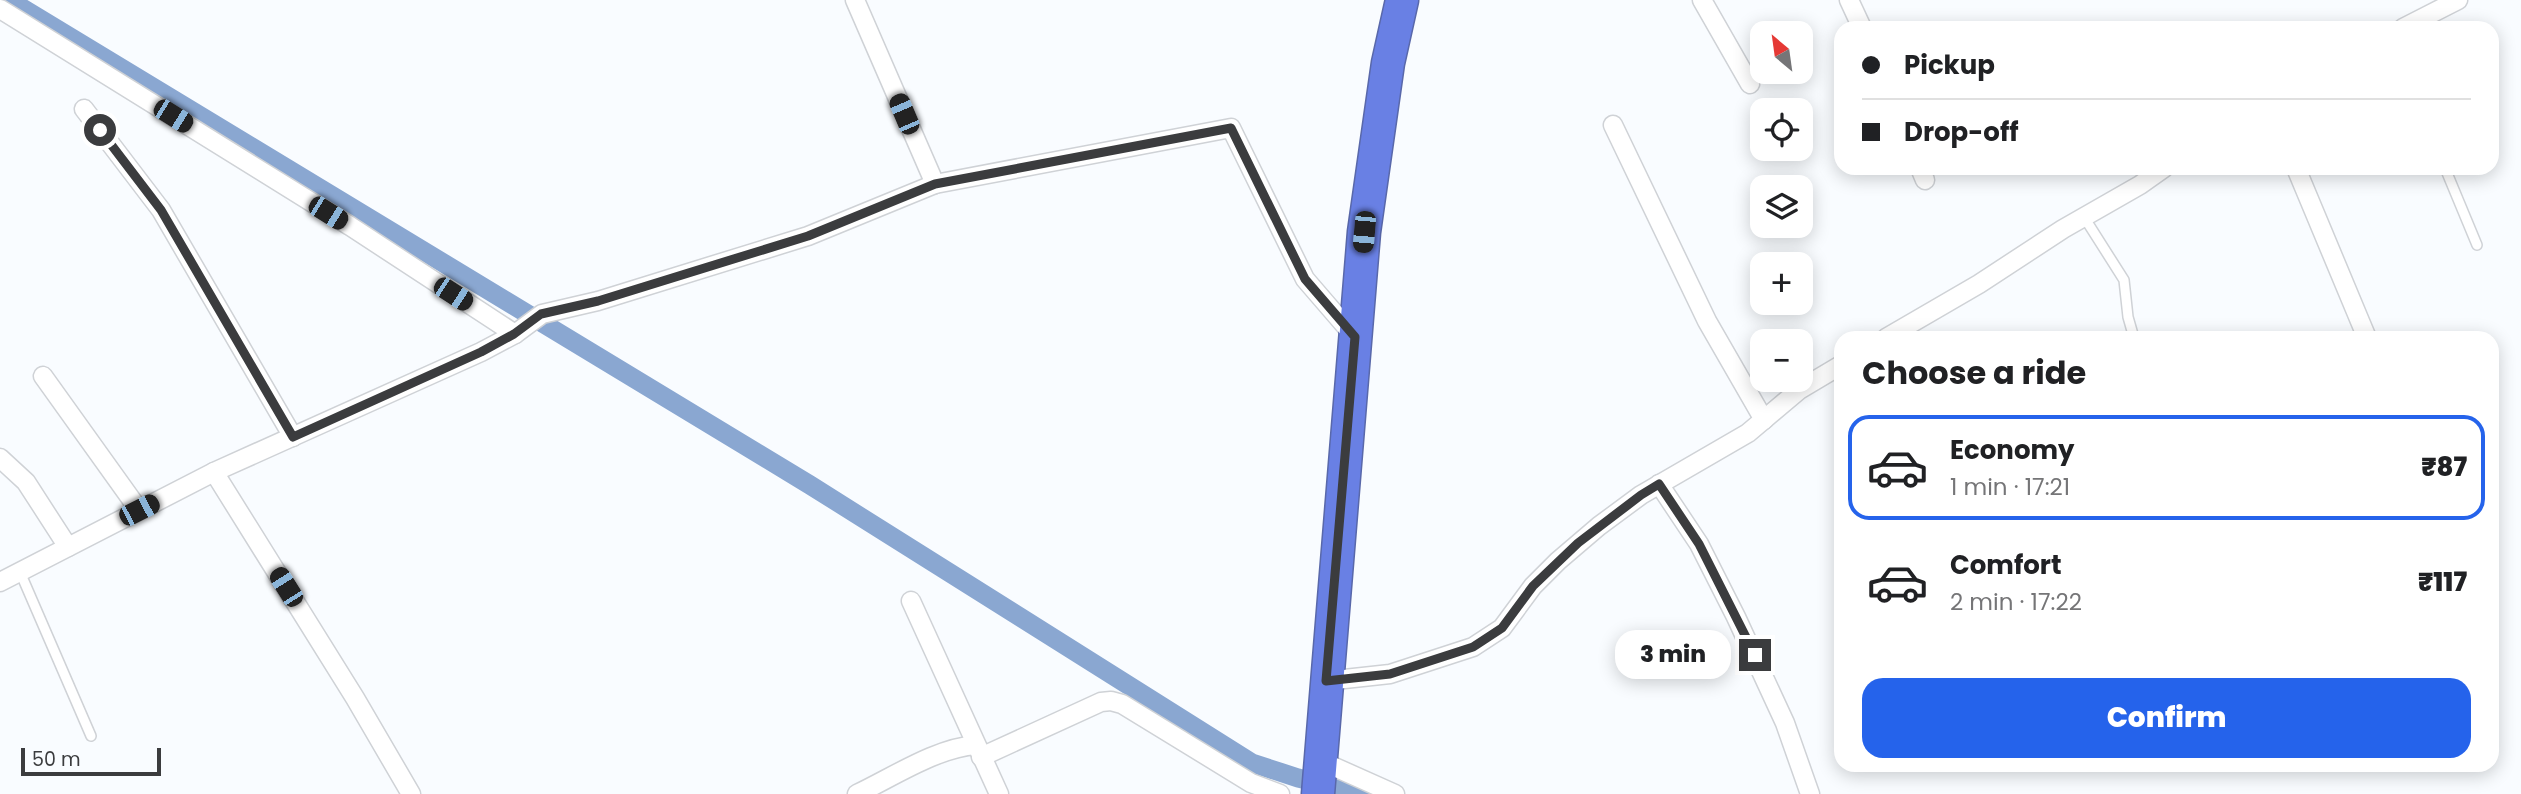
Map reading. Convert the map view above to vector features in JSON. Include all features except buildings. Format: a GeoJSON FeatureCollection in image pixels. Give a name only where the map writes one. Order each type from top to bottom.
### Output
{"type":"FeatureCollection","features":[{"type":"Feature","properties":{"kind":"highway"},"geometry":{"type":"LineString","coordinates":[[1320,777],[1364,232],[1376,136],[1402,0]]}},
{"type":"Feature","properties":{"kind":"street"},"geometry":{"type":"LineString","coordinates":[[855,0],[935,184]]}},
{"type":"Feature","properties":{"kind":"street"},"geometry":{"type":"LineString","coordinates":[[1702,0],[1750,82]]}},
{"type":"Feature","properties":{"kind":"street"},"geometry":{"type":"LineString","coordinates":[[1849,0],[1860,21]]}},
{"type":"Feature","properties":{"kind":"street"},"geometry":{"type":"LineString","coordinates":[[2417,21],[2458,0]]}},
{"type":"Feature","properties":{"kind":"street"},"geometry":{"type":"LineString","coordinates":[[0,9],[519,331]]}},
{"type":"Feature","properties":{"kind":"street"},"geometry":{"type":"LineString","coordinates":[[85,109],[161,210],[293,437]]}},
{"type":"Feature","properties":{"kind":"street"},"geometry":{"type":"LineString","coordinates":[[1613,125],[1707,321],[1764,420]]}},
{"type":"Feature","properties":{"kind":"street"},"geometry":{"type":"LineString","coordinates":[[0,582],[214,472],[481,352],[519,331],[541,314],[598,301],[808,236],[935,184],[1231,128],[1305,279],[1355,337]]}},
{"type":"Feature","properties":{"kind":"street"},"geometry":{"type":"LineString","coordinates":[[1898,331],[1979,284],[2153,175]]}},
{"type":"Feature","properties":{"kind":"street"},"geometry":{"type":"LineString","coordinates":[[2299,175],[2364,331]]}},
{"type":"Feature","properties":{"kind":"street"},"geometry":{"type":"LineString","coordinates":[[1326,681],[1390,674],[1473,647],[1502,628],[1533,586],[1578,543],[1641,495],[1748,433],[1799,390],[1834,369]]}},
{"type":"Feature","properties":{"kind":"street"},"geometry":{"type":"LineString","coordinates":[[43,376],[139,510]]}},
{"type":"Feature","properties":{"kind":"street"},"geometry":{"type":"LineString","coordinates":[[0,458],[26,482],[68,547]]}},
{"type":"Feature","properties":{"kind":"street"},"geometry":{"type":"LineString","coordinates":[[214,472],[328,653],[411,794]]}},
{"type":"Feature","properties":{"kind":"street"},"geometry":{"type":"LineString","coordinates":[[1659,484],[1699,544],[1737,617],[1779,710],[1804,792]]}},
{"type":"Feature","properties":{"kind":"street"},"geometry":{"type":"LineString","coordinates":[[911,601],[999,794]]}},
{"type":"Feature","properties":{"kind":"street"},"geometry":{"type":"LineString","coordinates":[[857,794],[943,752],[959,747],[979,751],[1101,702],[1111,701],[1122,704],[1251,783],[1280,794]]}},
{"type":"Feature","properties":{"kind":"street"},"geometry":{"type":"LineString","coordinates":[[1320,777],[1395,794]]}},
{"type":"Feature","properties":{"kind":"lane"},"geometry":{"type":"LineString","coordinates":[[2448,175],[2477,245]]}},
{"type":"Feature","properties":{"kind":"lane"},"geometry":{"type":"LineString","coordinates":[[2084,217],[2123,280],[2132,331]]}},
{"type":"Feature","properties":{"kind":"lane"},"geometry":{"type":"LineString","coordinates":[[20,572],[91,736]]}},
{"type":"Feature","properties":{"kind":"waterway"},"geometry":{"type":"LineString","coordinates":[[9,0],[810,485],[1252,763],[1298,778],[1366,794]]}},
{"type":"Feature","properties":{"kind":"route"},"geometry":{"type":"LineString","coordinates":[[100,130],[161,210],[293,437],[481,352],[514,334],[541,314],[598,301],[808,236],[935,184],[1231,128],[1305,279],[1355,337],[1326,681],[1390,674],[1473,647],[1489,638],[1511,618],[1533,586],[1558,561],[1598,526],[1659,484],[1699,544],[1755,655]]}}]}
